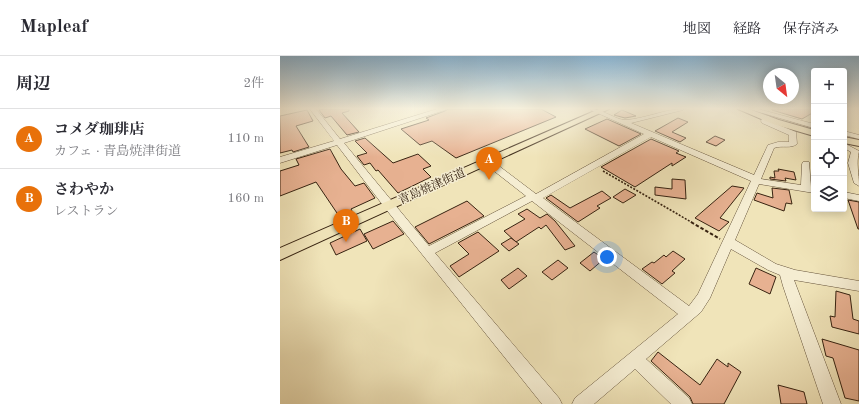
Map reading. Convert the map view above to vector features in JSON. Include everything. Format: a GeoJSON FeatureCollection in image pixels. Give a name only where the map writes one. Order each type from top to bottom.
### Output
{"type":"FeatureCollection","features":[{"type":"Feature","properties":{"kind":"main road","name":"青島焼津街道"},"geometry":{"type":"LineString","coordinates":[[280,254],[567,125]]}},
{"type":"Feature","properties":{"kind":"main road"},"geometry":{"type":"LineString","coordinates":[[789,125],[811,132]]}},
{"type":"Feature","properties":{"kind":"main road"},"geometry":{"type":"LineString","coordinates":[[847,141],[859,143]]}},
{"type":"Feature","properties":{"kind":"street"},"geometry":{"type":"LineString","coordinates":[[326,125],[389,206],[554,404]]}},
{"type":"Feature","properties":{"kind":"street"},"geometry":{"type":"LineString","coordinates":[[280,160],[390,125]]}},
{"type":"Feature","properties":{"kind":"street"},"geometry":{"type":"LineString","coordinates":[[631,125],[756,180],[810,190],[806,164]]}},
{"type":"Feature","properties":{"kind":"street"},"geometry":{"type":"LineString","coordinates":[[581,404],[696,308],[703,298],[771,148],[778,144],[793,144],[793,134],[773,125]]}},
{"type":"Feature","properties":{"kind":"street"},"geometry":{"type":"LineString","coordinates":[[428,252],[594,166],[650,134]]}},
{"type":"Feature","properties":{"kind":"street"},"geometry":{"type":"LineString","coordinates":[[847,134],[859,137]]}},
{"type":"Feature","properties":{"kind":"street"},"geometry":{"type":"LineString","coordinates":[[847,147],[855,151],[852,163],[859,182]]}},
{"type":"Feature","properties":{"kind":"street"},"geometry":{"type":"LineString","coordinates":[[488,162],[689,314]]}},
{"type":"Feature","properties":{"kind":"street"},"geometry":{"type":"LineString","coordinates":[[847,196],[859,198]]}},
{"type":"Feature","properties":{"kind":"street"},"geometry":{"type":"LineString","coordinates":[[728,243],[772,267],[786,272],[817,280],[859,286]]}},
{"type":"Feature","properties":{"kind":"street"},"geometry":{"type":"LineString","coordinates":[[786,272],[789,286],[832,404]]}},
{"type":"Feature","properties":{"kind":"street"},"geometry":{"type":"LineString","coordinates":[[635,359],[683,404]]}},
{"type":"Feature","properties":{"kind":"path"},"geometry":{"type":"LineString","coordinates":[[594,166],[728,243]]}},
{"type":"Feature","properties":{"kind":"building"},"geometry":{"type":"Polygon","coordinates":[[[280,125],[299,125],[296,126],[309,147],[293,152],[292,150],[280,153],[280,125]]]}},
{"type":"Feature","properties":{"kind":"building"},"geometry":{"type":"Polygon","coordinates":[[[339,125],[353,125],[359,132],[347,135],[339,125]]]}},
{"type":"Feature","properties":{"kind":"building"},"geometry":{"type":"Polygon","coordinates":[[[413,125],[536,125],[456,158],[432,141],[420,145],[401,129],[413,125]]]}},
{"type":"Feature","properties":{"kind":"building"},"geometry":{"type":"Polygon","coordinates":[[[593,125],[621,125],[641,134],[619,146],[585,129],[593,125]]]}},
{"type":"Feature","properties":{"kind":"building"},"geometry":{"type":"Polygon","coordinates":[[[665,125],[683,125],[672,132],[686,138],[680,142],[655,131],[665,125]]]}},
{"type":"Feature","properties":{"kind":"building"},"geometry":{"type":"Polygon","coordinates":[[[715,136],[725,140],[716,146],[706,142],[715,136]]]}},
{"type":"Feature","properties":{"kind":"building"},"geometry":{"type":"Polygon","coordinates":[[[365,138],[393,163],[418,154],[431,166],[423,169],[431,177],[398,193],[378,170],[376,171],[370,163],[364,165],[357,156],[367,153],[355,141],[365,138]]]}},
{"type":"Feature","properties":{"kind":"building"},"geometry":{"type":"Polygon","coordinates":[[[651,139],[679,151],[676,153],[686,157],[672,166],[672,163],[635,187],[601,167],[651,139]]]}},
{"type":"Feature","properties":{"kind":"building"},"geometry":{"type":"Polygon","coordinates":[[[330,149],[341,169],[355,186],[364,183],[375,198],[351,209],[352,211],[339,216],[316,182],[280,196],[280,171],[299,165],[296,159],[330,149]]]}},
{"type":"Feature","properties":{"kind":"building"},"geometry":{"type":"Polygon","coordinates":[[[778,169],[794,172],[796,180],[785,178],[786,181],[770,179],[770,177],[775,178],[774,171],[779,171],[778,169]]]}},
{"type":"Feature","properties":{"kind":"building"},"geometry":{"type":"Polygon","coordinates":[[[672,179],[685,180],[686,199],[655,195],[655,187],[672,189],[672,179]]]}},
{"type":"Feature","properties":{"kind":"building"},"geometry":{"type":"Polygon","coordinates":[[[732,186],[744,188],[720,218],[729,222],[719,231],[695,218],[732,186]]]}},
{"type":"Feature","properties":{"kind":"building"},"geometry":{"type":"Polygon","coordinates":[[[772,188],[789,190],[792,204],[786,203],[784,211],[754,200],[757,193],[773,198],[772,188]]]}},
{"type":"Feature","properties":{"kind":"building"},"geometry":{"type":"Polygon","coordinates":[[[625,189],[636,195],[623,203],[613,197],[625,189]]]}},
{"type":"Feature","properties":{"kind":"building"},"geometry":{"type":"Polygon","coordinates":[[[602,191],[611,198],[597,206],[600,208],[578,222],[546,198],[551,195],[570,208],[602,191]]]}},
{"type":"Feature","properties":{"kind":"building"},"geometry":{"type":"Polygon","coordinates":[[[848,200],[859,202],[859,229],[858,229],[848,200]]]}},
{"type":"Feature","properties":{"kind":"building"},"geometry":{"type":"Polygon","coordinates":[[[467,201],[484,216],[429,244],[415,227],[467,201]]]}},
{"type":"Feature","properties":{"kind":"building"},"geometry":{"type":"Polygon","coordinates":[[[527,209],[540,218],[547,214],[555,221],[575,246],[565,250],[546,225],[541,229],[539,227],[516,242],[504,231],[525,219],[518,214],[527,209]]]}},
{"type":"Feature","properties":{"kind":"building"},"geometry":{"type":"Polygon","coordinates":[[[393,221],[404,234],[373,249],[364,234],[393,221]]]}},
{"type":"Feature","properties":{"kind":"building"},"geometry":{"type":"Polygon","coordinates":[[[360,229],[367,241],[336,255],[330,243],[360,229]]]}},
{"type":"Feature","properties":{"kind":"building"},"geometry":{"type":"Polygon","coordinates":[[[478,232],[499,251],[459,277],[450,266],[469,254],[458,243],[478,232]]]}},
{"type":"Feature","properties":{"kind":"building"},"geometry":{"type":"Polygon","coordinates":[[[511,238],[519,244],[509,251],[501,244],[511,238]]]}},
{"type":"Feature","properties":{"kind":"building"},"geometry":{"type":"Polygon","coordinates":[[[673,251],[685,259],[672,271],[675,273],[662,284],[642,269],[652,262],[654,263],[664,255],[666,257],[673,251]]]}},
{"type":"Feature","properties":{"kind":"building"},"geometry":{"type":"Polygon","coordinates":[[[594,252],[604,259],[590,271],[580,263],[594,252]]]}},
{"type":"Feature","properties":{"kind":"building"},"geometry":{"type":"Polygon","coordinates":[[[558,260],[568,268],[552,280],[542,272],[558,260]]]}},
{"type":"Feature","properties":{"kind":"building"},"geometry":{"type":"Polygon","coordinates":[[[518,268],[527,276],[509,289],[501,280],[518,268]]]}},
{"type":"Feature","properties":{"kind":"building"},"geometry":{"type":"Polygon","coordinates":[[[756,268],[776,277],[770,294],[749,284],[756,268]]]}},
{"type":"Feature","properties":{"kind":"building"},"geometry":{"type":"Polygon","coordinates":[[[836,291],[850,295],[853,319],[859,321],[859,334],[832,327],[830,316],[835,317],[836,291]]]}},
{"type":"Feature","properties":{"kind":"building"},"geometry":{"type":"Polygon","coordinates":[[[822,339],[859,350],[859,401],[845,398],[833,358],[826,356],[822,339]]]}},
{"type":"Feature","properties":{"kind":"building"},"geometry":{"type":"Polygon","coordinates":[[[658,352],[700,385],[717,359],[728,367],[728,363],[741,372],[724,404],[693,404],[690,397],[651,361],[658,352]]]}},
{"type":"Feature","properties":{"kind":"building"},"geometry":{"type":"Polygon","coordinates":[[[778,385],[804,392],[807,404],[781,404],[778,385]]]}},
{"type":"Feature","properties":{"kind":"place","name":"コメダ珈琲店"},"geometry":{"type":"Point","coordinates":[489,180]}},
{"type":"Feature","properties":{"kind":"place","name":"さわやか"},"geometry":{"type":"Point","coordinates":[346,242]}}]}
